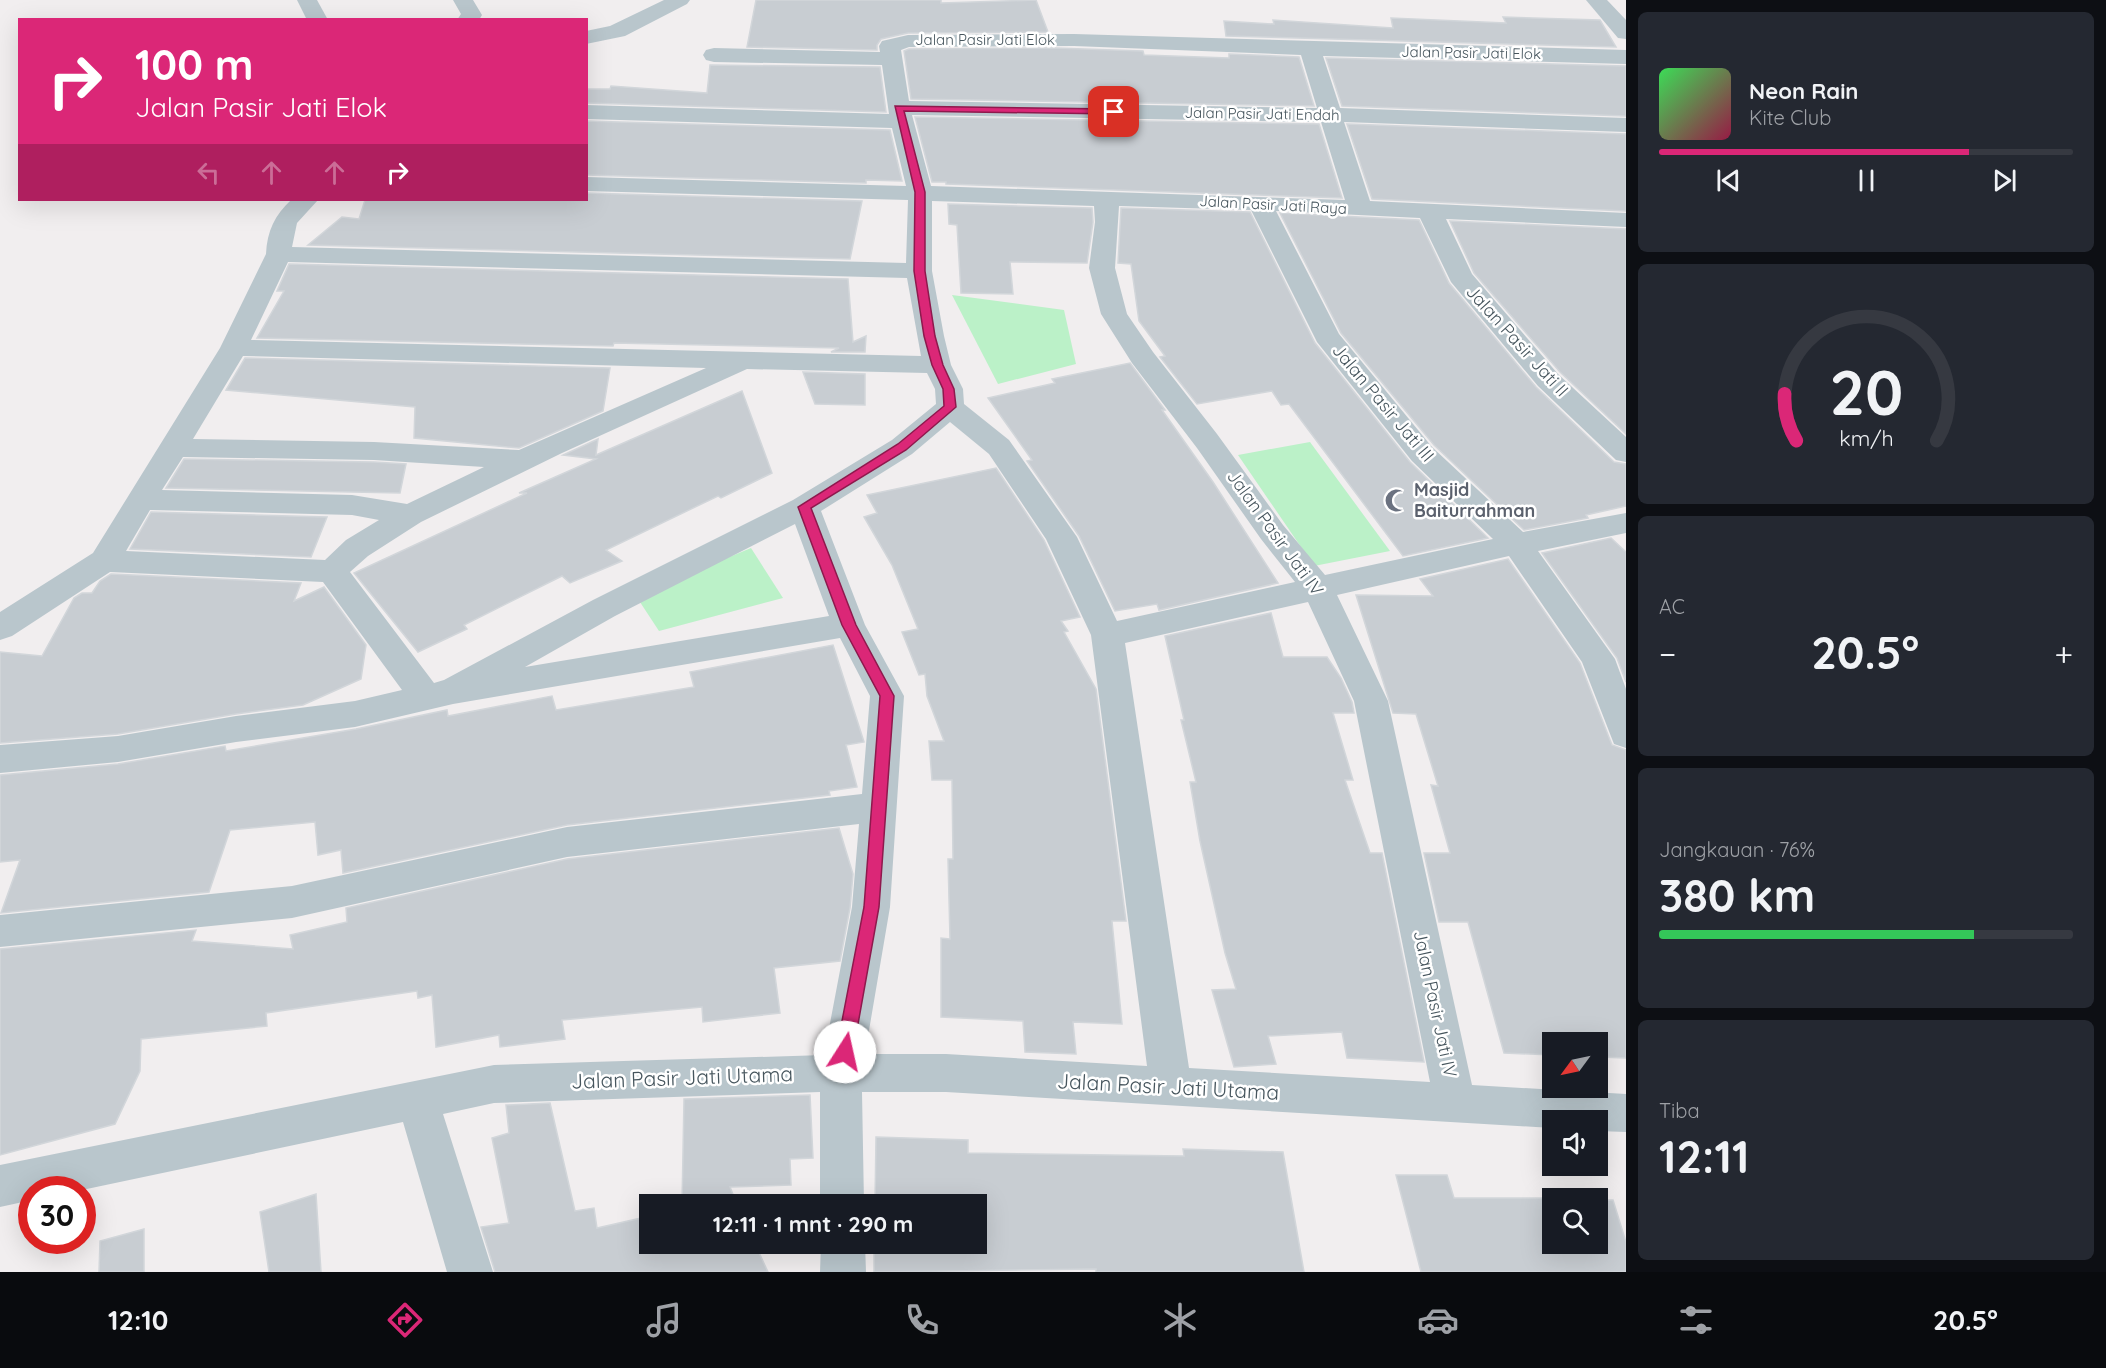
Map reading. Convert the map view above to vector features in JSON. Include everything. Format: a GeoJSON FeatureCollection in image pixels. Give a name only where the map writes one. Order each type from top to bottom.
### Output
{"type":"FeatureCollection","features":[{"type":"Feature","properties":{"kind":"street"},"geometry":{"type":"LineString","coordinates":[[307,0],[317,18]]}},
{"type":"Feature","properties":{"kind":"street"},"geometry":{"type":"LineString","coordinates":[[463,0],[472,15],[469,18]]}},
{"type":"Feature","properties":{"kind":"street"},"geometry":{"type":"LineString","coordinates":[[588,38],[617,31],[680,0]]}},
{"type":"Feature","properties":{"kind":"street"},"geometry":{"type":"LineString","coordinates":[[1596,0],[1626,33]]}},
{"type":"Feature","properties":{"kind":"street","name":"Jalan Pasir Jati Elok"},"geometry":{"type":"LineString","coordinates":[[950,407],[949,389],[937,365],[919,271],[920,192],[900,115],[890,46],[908,41],[1074,40],[1310,50],[1626,57]]}},
{"type":"Feature","properties":{"kind":"street"},"geometry":{"type":"LineString","coordinates":[[1310,50],[1360,209]]}},
{"type":"Feature","properties":{"kind":"street"},"geometry":{"type":"LineString","coordinates":[[714,55],[891,59]]}},
{"type":"Feature","properties":{"kind":"street","name":"Jalan Pasir Jati Endah"},"geometry":{"type":"LineString","coordinates":[[588,112],[1330,115],[1626,124]]}},
{"type":"Feature","properties":{"kind":"street","name":"Jalan Pasir Jati Raya"},"geometry":{"type":"LineString","coordinates":[[588,184],[1260,203],[1625,221]]}},
{"type":"Feature","properties":{"kind":"street","name":"Jalan Pasir Jati IV"},"geometry":{"type":"LineString","coordinates":[[1106,199],[1107,222],[1102,268],[1114,314],[1142,357],[1207,441],[1272,532],[1318,588],[1371,701],[1455,1103]]}},
{"type":"Feature","properties":{"kind":"street"},"geometry":{"type":"LineString","coordinates":[[0,628],[104,561],[234,348],[279,254],[278,238],[283,222],[305,201]]}},
{"type":"Feature","properties":{"kind":"street","name":"Jalan Pasir Jati III"},"geometry":{"type":"LineString","coordinates":[[1260,203],[1327,336],[1422,454],[1517,544],[1598,659],[1626,735]]}},
{"type":"Feature","properties":{"kind":"street","name":"Jalan Pasir Jati II"},"geometry":{"type":"LineString","coordinates":[[1430,212],[1460,276],[1548,380],[1626,453]]}},
{"type":"Feature","properties":{"kind":"street"},"geometry":{"type":"LineString","coordinates":[[279,254],[919,271]]}},
{"type":"Feature","properties":{"kind":"street"},"geometry":{"type":"LineString","coordinates":[[234,348],[937,365]]}},
{"type":"Feature","properties":{"kind":"street"},"geometry":{"type":"LineString","coordinates":[[104,561],[332,571],[357,548],[410,515],[524,460],[744,362]]}},
{"type":"Feature","properties":{"kind":"street"},"geometry":{"type":"LineString","coordinates":[[439,694],[804,507],[902,447],[950,407],[999,447],[1061,537],[1107,635],[1171,1088]]}},
{"type":"Feature","properties":{"kind":"street"},"geometry":{"type":"LineString","coordinates":[[174,446],[374,451],[524,460]]}},
{"type":"Feature","properties":{"kind":"street"},"geometry":{"type":"LineString","coordinates":[[142,500],[352,505],[410,515]]}},
{"type":"Feature","properties":{"kind":"street"},"geometry":{"type":"LineString","coordinates":[[804,507],[849,625],[887,696],[872,907],[841,1073],[842,1194]]}},
{"type":"Feature","properties":{"kind":"street"},"geometry":{"type":"LineString","coordinates":[[1107,635],[1517,544],[1626,523]]}},
{"type":"Feature","properties":{"kind":"street"},"geometry":{"type":"LineString","coordinates":[[332,571],[439,694]]}},
{"type":"Feature","properties":{"kind":"street"},"geometry":{"type":"LineString","coordinates":[[0,759],[118,749],[236,729],[355,714],[439,694],[849,625]]}},
{"type":"Feature","properties":{"kind":"street"},"geometry":{"type":"LineString","coordinates":[[0,931],[292,902],[567,842],[878,807]]}},
{"type":"Feature","properties":{"kind":"street","name":"Jalan Pasir Jati Utama"},"geometry":{"type":"LineString","coordinates":[[0,1186],[494,1084],[841,1073],[946,1073],[1626,1113]]}},
{"type":"Feature","properties":{"kind":"street"},"geometry":{"type":"LineString","coordinates":[[418,1100],[470,1272]]}},
{"type":"Feature","properties":{"kind":"street"},"geometry":{"type":"LineString","coordinates":[[843,1254],[843,1272]]}},
{"type":"Feature","properties":{"kind":"green space"},"geometry":{"type":"Polygon","coordinates":[[[952,295],[1064,310],[1076,364],[998,384],[952,295]]]}},
{"type":"Feature","properties":{"kind":"green space"},"geometry":{"type":"Polygon","coordinates":[[[1310,442],[1390,551],[1314,566],[1238,455],[1310,442]]]}},
{"type":"Feature","properties":{"kind":"green space"},"geometry":{"type":"Polygon","coordinates":[[[751,548],[783,598],[659,631],[636,596],[751,548]]]}},
{"type":"Feature","properties":{"kind":"building"},"geometry":{"type":"Polygon","coordinates":[[[756,0],[941,0],[941,3],[1036,0],[1048,32],[908,33],[881,39],[877,50],[747,47],[756,0]]]}},
{"type":"Feature","properties":{"kind":"building"},"geometry":{"type":"Polygon","coordinates":[[[1503,17],[1600,20],[1616,47],[1226,36],[1224,21],[1274,24],[1273,20],[1393,28],[1391,18],[1506,23],[1503,17]]]}},
{"type":"Feature","properties":{"kind":"building"},"geometry":{"type":"Polygon","coordinates":[[[1055,48],[1143,51],[1144,55],[1229,58],[1229,54],[1299,57],[1314,106],[911,99],[904,51],[909,49],[1055,48]]]}},
{"type":"Feature","properties":{"kind":"building"},"geometry":{"type":"Polygon","coordinates":[[[1326,58],[1626,66],[1626,116],[1342,106],[1326,58]]]}},
{"type":"Feature","properties":{"kind":"building"},"geometry":{"type":"Polygon","coordinates":[[[710,65],[880,67],[886,112],[588,103],[588,89],[610,89],[611,86],[707,93],[710,65]]]}},
{"type":"Feature","properties":{"kind":"building"},"geometry":{"type":"Polygon","coordinates":[[[915,117],[1319,124],[1342,198],[932,182],[915,117]]]}},
{"type":"Feature","properties":{"kind":"building"},"geometry":{"type":"Polygon","coordinates":[[[588,121],[890,130],[902,181],[866,180],[866,183],[588,175],[588,121]]]}},
{"type":"Feature","properties":{"kind":"building"},"geometry":{"type":"Polygon","coordinates":[[[1347,124],[1626,134],[1626,211],[1372,199],[1347,124]]]}},
{"type":"Feature","properties":{"kind":"building"},"geometry":{"type":"Polygon","coordinates":[[[588,193],[862,201],[850,259],[308,245],[342,217],[359,219],[365,201],[588,201],[588,193]]]}},
{"type":"Feature","properties":{"kind":"building"},"geometry":{"type":"Polygon","coordinates":[[[948,204],[1092,208],[1093,222],[1087,263],[1010,262],[1013,294],[961,293],[957,225],[949,224],[948,204]]]}},
{"type":"Feature","properties":{"kind":"building"},"geometry":{"type":"Polygon","coordinates":[[[1121,208],[1250,212],[1315,343],[1410,462],[1488,538],[1403,556],[1289,404],[1281,405],[1272,391],[1197,404],[1160,357],[1165,356],[1139,321],[1131,264],[1118,263],[1121,208]]]}},
{"type":"Feature","properties":{"kind":"building"},"geometry":{"type":"Polygon","coordinates":[[[1280,213],[1419,220],[1449,283],[1536,387],[1614,462],[1626,464],[1626,506],[1586,515],[1588,518],[1524,530],[1434,445],[1341,333],[1280,213]]]}},
{"type":"Feature","properties":{"kind":"building"},"geometry":{"type":"Polygon","coordinates":[[[1450,221],[1626,229],[1626,434],[1560,372],[1474,273],[1450,221]]]}},
{"type":"Feature","properties":{"kind":"building"},"geometry":{"type":"Polygon","coordinates":[[[289,264],[848,279],[853,342],[866,336],[865,352],[831,352],[839,348],[614,343],[613,346],[257,338],[284,291],[277,291],[289,264]]]}},
{"type":"Feature","properties":{"kind":"building"},"geometry":{"type":"Polygon","coordinates":[[[245,358],[610,368],[603,411],[519,448],[414,438],[415,407],[226,390],[245,358]]]}},
{"type":"Feature","properties":{"kind":"building"},"geometry":{"type":"Polygon","coordinates":[[[1130,363],[1165,410],[1162,410],[1213,482],[1278,583],[1159,610],[1157,604],[1115,611],[1079,536],[1027,461],[1032,460],[988,398],[1055,383],[1052,379],[1130,363]]]}},
{"type":"Feature","properties":{"kind":"building"},"geometry":{"type":"Polygon","coordinates":[[[803,372],[865,374],[865,405],[815,404],[803,372]]]}},
{"type":"Feature","properties":{"kind":"building"},"geometry":{"type":"Polygon","coordinates":[[[742,391],[772,473],[721,498],[718,496],[606,550],[622,561],[570,583],[562,576],[464,625],[467,629],[418,652],[354,573],[527,493],[519,493],[596,459],[563,455],[598,439],[596,455],[742,391]]]}},
{"type":"Feature","properties":{"kind":"building"},"geometry":{"type":"Polygon","coordinates":[[[184,459],[406,464],[400,493],[166,488],[184,459]]]}},
{"type":"Feature","properties":{"kind":"building"},"geometry":{"type":"Polygon","coordinates":[[[996,468],[1044,540],[1080,617],[1061,621],[1068,631],[1064,632],[1096,689],[1126,921],[1112,921],[1122,1024],[1073,1022],[1076,1054],[1025,1052],[1023,1021],[941,1017],[941,938],[950,939],[948,859],[953,859],[952,780],[932,780],[929,741],[944,741],[927,696],[925,674],[919,675],[902,632],[918,629],[892,565],[864,517],[877,513],[867,495],[996,468]]]}},
{"type":"Feature","properties":{"kind":"building"},"geometry":{"type":"Polygon","coordinates":[[[151,512],[327,517],[311,557],[130,549],[151,512]]]}},
{"type":"Feature","properties":{"kind":"building"},"geometry":{"type":"Polygon","coordinates":[[[1611,538],[1626,552],[1626,682],[1617,658],[1542,553],[1611,538]]]}},
{"type":"Feature","properties":{"kind":"building"},"geometry":{"type":"Polygon","coordinates":[[[1508,559],[1580,663],[1612,745],[1626,750],[1626,1058],[1608,1057],[1608,1032],[1542,1032],[1542,1055],[1504,1053],[1468,922],[1439,922],[1424,853],[1450,853],[1431,785],[1438,786],[1416,714],[1393,713],[1356,595],[1433,596],[1420,579],[1508,559]]]}},
{"type":"Feature","properties":{"kind":"building"},"geometry":{"type":"Polygon","coordinates":[[[111,574],[301,583],[294,601],[324,587],[366,645],[361,679],[303,705],[118,734],[0,743],[0,652],[42,656],[74,598],[82,593],[92,593],[100,581],[111,574]]]}},
{"type":"Feature","properties":{"kind":"building"},"geometry":{"type":"Polygon","coordinates":[[[1271,613],[1283,657],[1327,657],[1341,678],[1352,702],[1354,713],[1333,713],[1353,780],[1345,780],[1370,853],[1382,853],[1424,1062],[1347,1058],[1342,1032],[1268,1036],[1276,1064],[1234,1067],[1212,990],[1236,989],[1225,953],[1200,841],[1190,782],[1196,782],[1165,636],[1271,613]]]}},
{"type":"Feature","properties":{"kind":"building"},"geometry":{"type":"Polygon","coordinates":[[[833,645],[864,742],[846,745],[857,787],[829,791],[830,795],[567,825],[343,873],[341,850],[318,855],[315,822],[230,830],[209,892],[1,913],[20,860],[0,862],[0,775],[118,764],[225,746],[226,751],[356,729],[447,710],[448,716],[552,696],[556,710],[694,687],[690,672],[833,645]]]}},
{"type":"Feature","properties":{"kind":"building"},"geometry":{"type":"Polygon","coordinates":[[[839,828],[853,874],[850,908],[840,961],[774,968],[780,1013],[703,1022],[702,1007],[562,1020],[565,1039],[500,1047],[499,1035],[436,1047],[432,995],[418,998],[417,991],[266,1013],[267,1026],[141,1039],[140,1071],[115,1124],[0,1155],[0,949],[196,930],[192,941],[293,949],[290,935],[347,922],[346,908],[567,859],[839,828]]]}},
{"type":"Feature","properties":{"kind":"building"},"geometry":{"type":"Polygon","coordinates":[[[810,1095],[813,1158],[790,1159],[791,1185],[730,1187],[733,1194],[682,1194],[684,1099],[810,1095]]]}},
{"type":"Feature","properties":{"kind":"building"},"geometry":{"type":"Polygon","coordinates":[[[550,1103],[575,1211],[594,1208],[597,1228],[639,1218],[639,1254],[760,1254],[768,1272],[495,1272],[481,1227],[509,1223],[492,1138],[509,1133],[506,1105],[550,1103]]]}},
{"type":"Feature","properties":{"kind":"building"},"geometry":{"type":"Polygon","coordinates":[[[876,1137],[968,1140],[968,1153],[1184,1156],[1183,1149],[1283,1152],[1304,1272],[1096,1272],[1096,1269],[874,1272],[874,1254],[987,1254],[987,1194],[875,1194],[876,1137]]]}},
{"type":"Feature","properties":{"kind":"building"},"geometry":{"type":"Polygon","coordinates":[[[1396,1175],[1447,1175],[1454,1198],[1542,1198],[1542,1254],[1608,1254],[1608,1200],[1613,1200],[1626,1242],[1626,1272],[1421,1272],[1396,1175]]]}},
{"type":"Feature","properties":{"kind":"building"},"geometry":{"type":"Polygon","coordinates":[[[316,1194],[321,1272],[269,1272],[260,1212],[316,1194]]]}},
{"type":"Feature","properties":{"kind":"building"},"geometry":{"type":"Polygon","coordinates":[[[144,1229],[144,1272],[99,1272],[100,1241],[144,1229]]]}},
{"type":"Feature","properties":{"kind":"place","name":"Masjid Baiturrahman"},"geometry":{"type":"Point","coordinates":[1396,500]}},
{"type":"Feature","properties":{"kind":"route"},"geometry":{"type":"LineString","coordinates":[[845,1052],[872,907],[887,696],[849,625],[804,507],[902,447],[950,407],[949,389],[937,365],[930,336],[919,271],[920,192],[898,108],[1114,112]]}}]}
